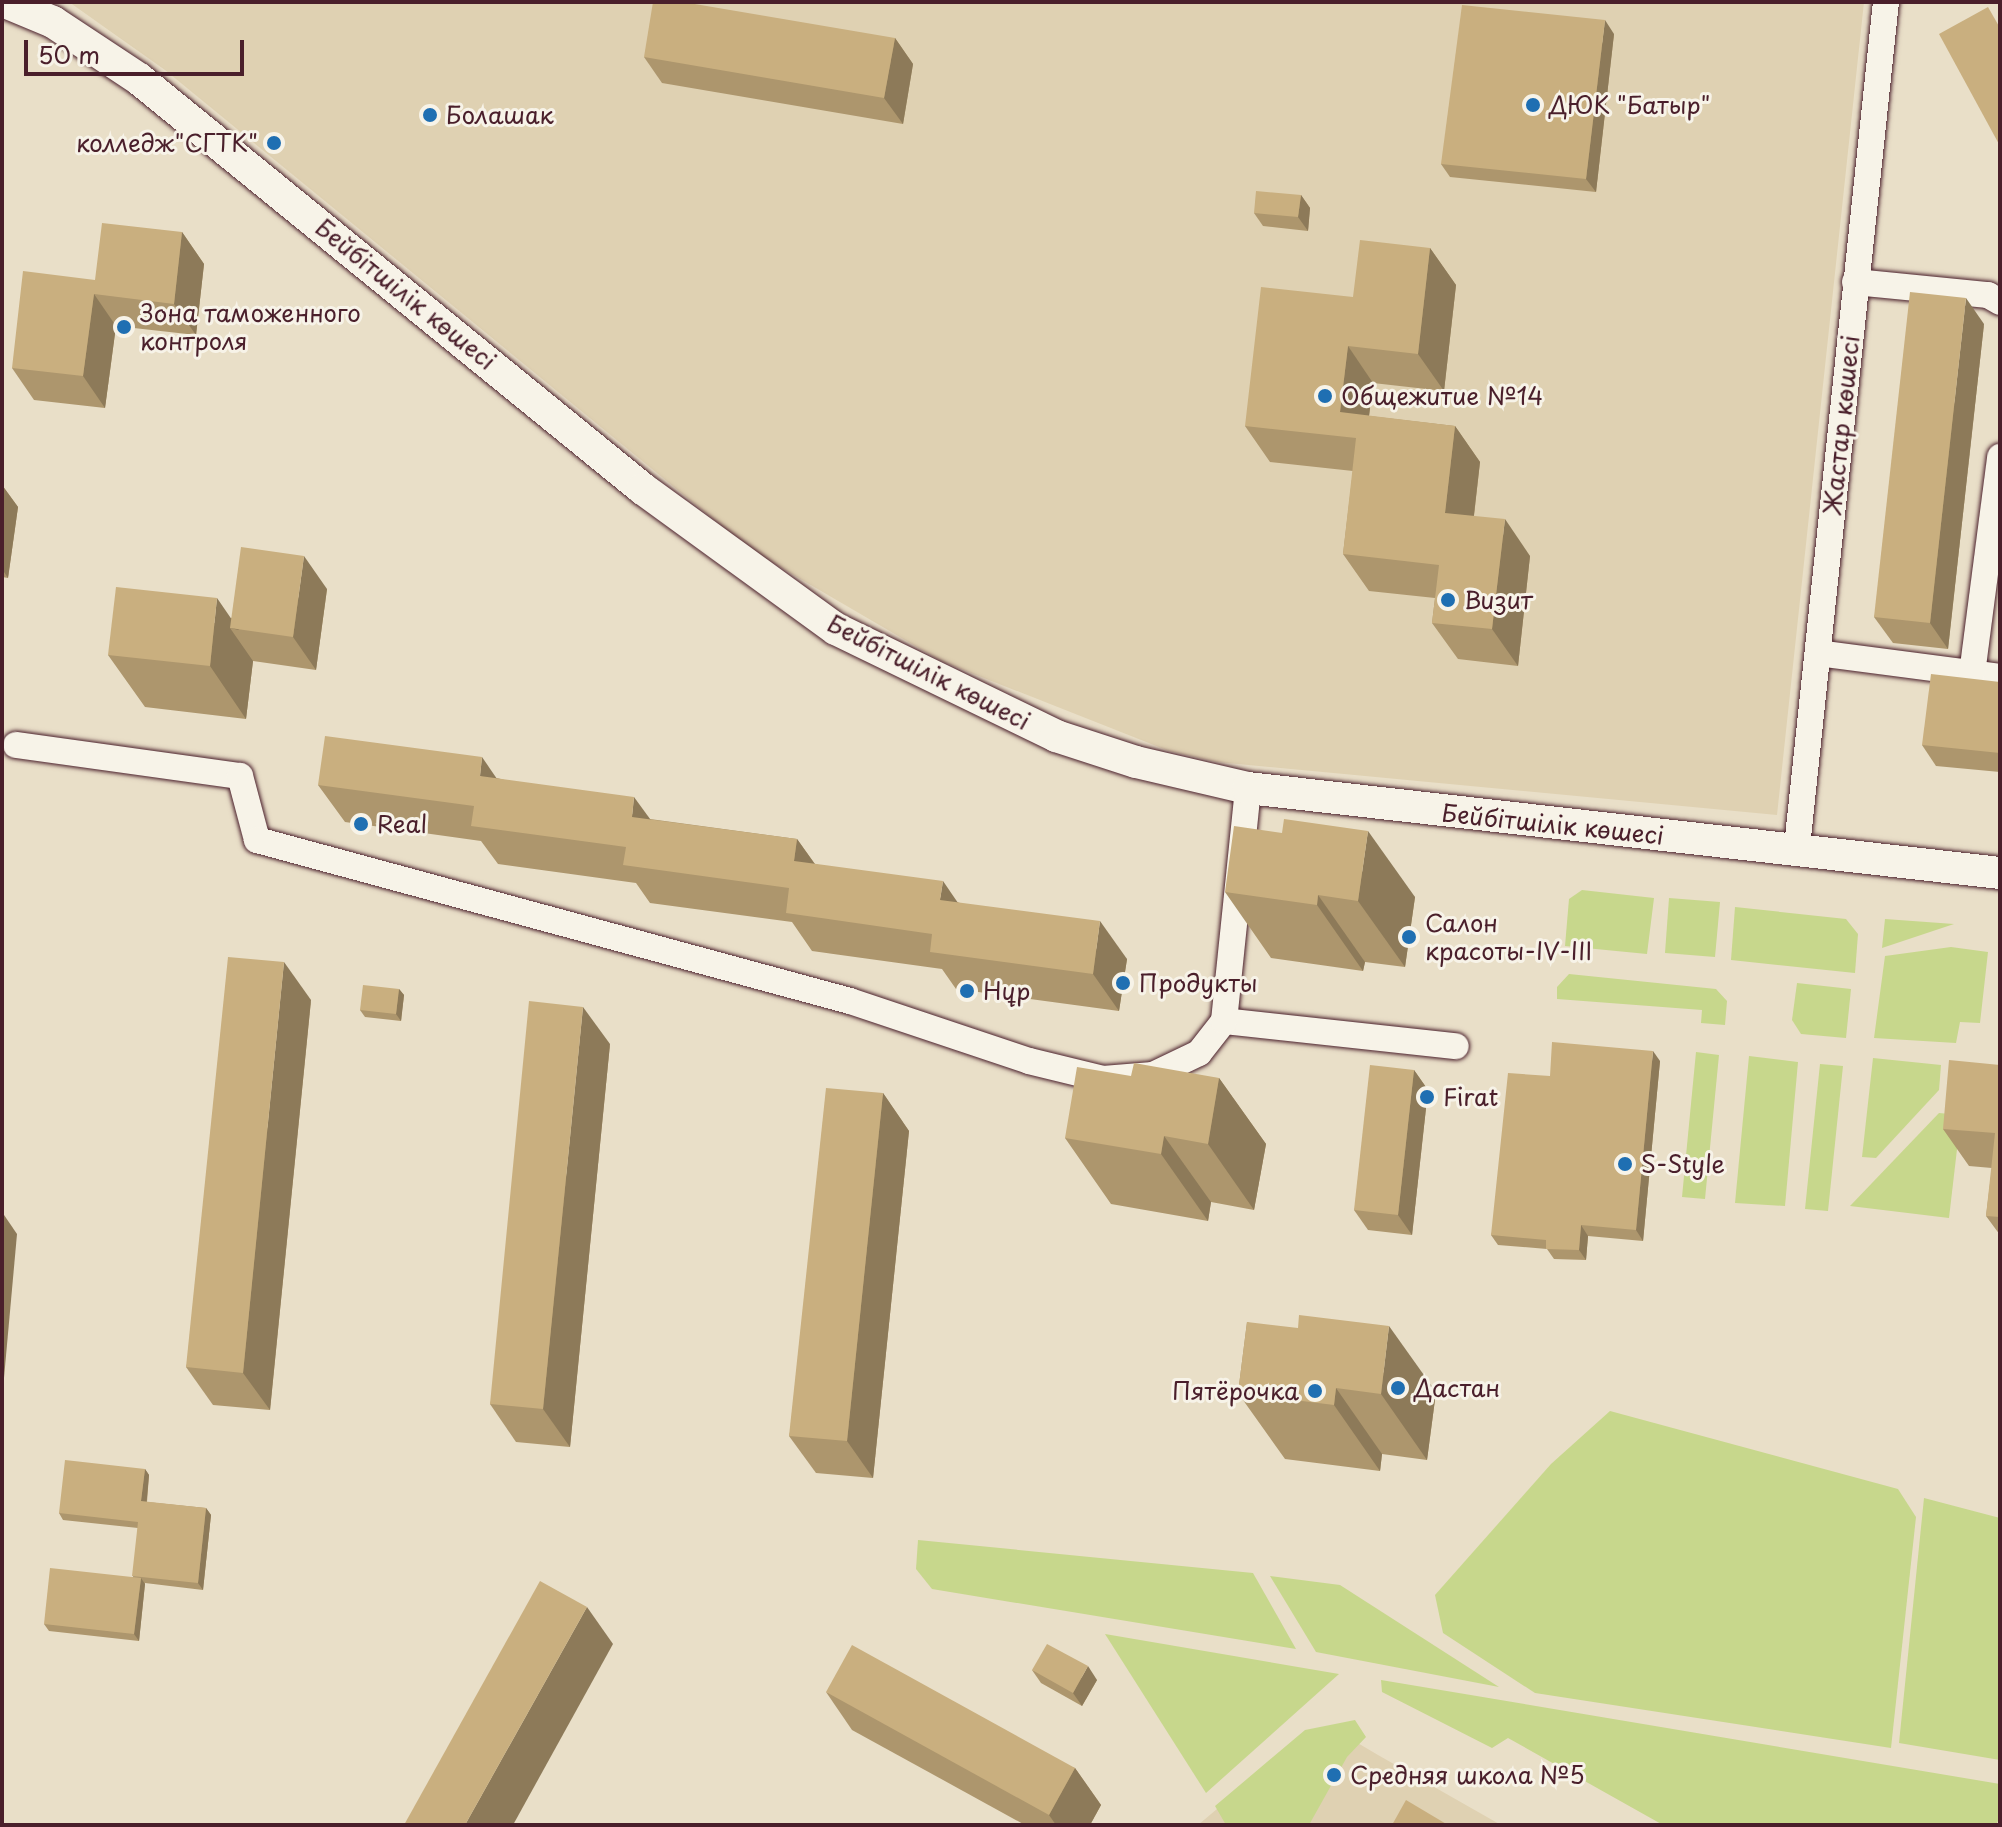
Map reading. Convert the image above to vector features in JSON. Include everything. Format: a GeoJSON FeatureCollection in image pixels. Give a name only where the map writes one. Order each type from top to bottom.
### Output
{"type":"FeatureCollection","features":[{"type":"Feature","properties":{"kind":"street","name":"Бейбітшілік көшесі"},"geometry":{"type":"LineString","coordinates":[[5,2],[53,22],[139,79],[643,489],[836,629],[1056,736],[1136,762],[1248,788],[1554,827],[1797,847],[2000,873]]}},
{"type":"Feature","properties":{"kind":"street","name":"Жастар көшесі"},"geometry":{"type":"LineString","coordinates":[[1797,847],[1886,2]]}},
{"type":"Feature","properties":{"kind":"street"},"geometry":{"type":"LineString","coordinates":[[1855,282],[1988,295],[2000,302]]}},
{"type":"Feature","properties":{"kind":"street"},"geometry":{"type":"LineString","coordinates":[[1972,674],[2000,457]]}},
{"type":"Feature","properties":{"kind":"street"},"geometry":{"type":"LineString","coordinates":[[1818,653],[2000,677]]}},
{"type":"Feature","properties":{"kind":"street"},"geometry":{"type":"LineString","coordinates":[[16,745],[240,776],[257,840],[850,1001],[1029,1061],[1103,1079],[1153,1075],[1199,1053],[1224,1021],[1248,788]]}},
{"type":"Feature","properties":{"kind":"street"},"geometry":{"type":"LineString","coordinates":[[1224,1021],[1456,1046]]}},
{"type":"Feature","properties":{"kind":"shaded area"},"geometry":{"type":"Polygon","coordinates":[[[69,2],[1864,2],[1777,815],[1217,762],[1169,751],[941,661],[751,550],[165,70],[69,2]]]}},
{"type":"Feature","properties":{"kind":"shaded area","name":"Средняя школа №5"},"geometry":{"type":"Polygon","coordinates":[[[1334,1729],[1501,1825],[1198,1825],[1306,1734],[1334,1729]]]}},
{"type":"Feature","properties":{"kind":"green space"},"geometry":{"type":"Polygon","coordinates":[[[1582,890],[1654,898],[1647,954],[1565,946],[1569,899],[1582,890]]]}},
{"type":"Feature","properties":{"kind":"green space"},"geometry":{"type":"Polygon","coordinates":[[[1669,898],[1720,902],[1715,957],[1665,953],[1669,898]]]}},
{"type":"Feature","properties":{"kind":"green space"},"geometry":{"type":"Polygon","coordinates":[[[1735,907],[1846,919],[1858,934],[1855,973],[1731,960],[1735,907]]]}},
{"type":"Feature","properties":{"kind":"green space"},"geometry":{"type":"Polygon","coordinates":[[[1885,919],[1954,924],[1882,948],[1885,919]]]}},
{"type":"Feature","properties":{"kind":"green space"},"geometry":{"type":"Polygon","coordinates":[[[1951,947],[1988,952],[1980,1023],[1960,1022],[1956,1043],[1874,1038],[1885,956],[1951,947]]]}},
{"type":"Feature","properties":{"kind":"green space"},"geometry":{"type":"Polygon","coordinates":[[[1569,974],[1716,989],[1727,1001],[1725,1025],[1701,1023],[1702,1010],[1557,999],[1557,987],[1569,974]]]}},
{"type":"Feature","properties":{"kind":"green space"},"geometry":{"type":"Polygon","coordinates":[[[1797,983],[1851,989],[1846,1038],[1801,1034],[1792,1020],[1797,983]]]}},
{"type":"Feature","properties":{"kind":"green space"},"geometry":{"type":"Polygon","coordinates":[[[1696,1052],[1719,1055],[1705,1199],[1682,1197],[1696,1052]]]}},
{"type":"Feature","properties":{"kind":"green space"},"geometry":{"type":"Polygon","coordinates":[[[1749,1056],[1798,1062],[1785,1206],[1735,1203],[1749,1056]]]}},
{"type":"Feature","properties":{"kind":"green space"},"geometry":{"type":"Polygon","coordinates":[[[1873,1058],[1941,1065],[1939,1090],[1876,1158],[1862,1157],[1873,1058]]]}},
{"type":"Feature","properties":{"kind":"green space"},"geometry":{"type":"Polygon","coordinates":[[[1820,1064],[1843,1066],[1828,1211],[1805,1209],[1820,1064]]]}},
{"type":"Feature","properties":{"kind":"green space"},"geometry":{"type":"Polygon","coordinates":[[[1939,1113],[1961,1115],[1949,1218],[1850,1206],[1939,1113]]]}},
{"type":"Feature","properties":{"kind":"green space"},"geometry":{"type":"Polygon","coordinates":[[[1610,1411],[1898,1489],[1916,1517],[1891,1748],[1535,1693],[1443,1633],[1435,1595],[1551,1464],[1610,1411]]]}},
{"type":"Feature","properties":{"kind":"green space"},"geometry":{"type":"Polygon","coordinates":[[[1924,1498],[2000,1518],[2000,1760],[1899,1743],[1924,1498]]]}},
{"type":"Feature","properties":{"kind":"green space"},"geometry":{"type":"Polygon","coordinates":[[[918,1540],[1253,1573],[1296,1649],[932,1589],[916,1569],[918,1540]]]}},
{"type":"Feature","properties":{"kind":"green space"},"geometry":{"type":"Polygon","coordinates":[[[1270,1576],[1340,1585],[1499,1687],[1316,1652],[1270,1576]]]}},
{"type":"Feature","properties":{"kind":"green space"},"geometry":{"type":"Polygon","coordinates":[[[1105,1634],[1339,1674],[1206,1793],[1105,1634]]]}},
{"type":"Feature","properties":{"kind":"green space"},"geometry":{"type":"Polygon","coordinates":[[[1381,1680],[2000,1784],[2000,1817],[1996,1825],[1663,1825],[1508,1738],[1492,1748],[1382,1692],[1381,1680]]]}},
{"type":"Feature","properties":{"kind":"green space"},"geometry":{"type":"Polygon","coordinates":[[[1355,1720],[1366,1737],[1347,1757],[1309,1825],[1226,1825],[1215,1806],[1305,1730],[1355,1720]]]}},
{"type":"Feature","properties":{"kind":"building"},"geometry":{"type":"Polygon","coordinates":[[[653,2],[683,2],[895,38],[884,98],[644,57],[653,2]]]}},
{"type":"Feature","properties":{"kind":"building","name":"ДЮК \"Батыр\""},"geometry":{"type":"Polygon","coordinates":[[[1462,5],[1605,20],[1586,179],[1441,164],[1462,5]]]}},
{"type":"Feature","properties":{"kind":"building"},"geometry":{"type":"Polygon","coordinates":[[[1988,7],[2000,28],[2000,146],[1939,34],[1988,7]]]}},
{"type":"Feature","properties":{"kind":"building"},"geometry":{"type":"Polygon","coordinates":[[[1256,191],[1301,195],[1298,217],[1254,213],[1256,191]]]}},
{"type":"Feature","properties":{"kind":"building"},"geometry":{"type":"Polygon","coordinates":[[[102,223],[182,232],[174,304],[94,294],[83,376],[12,368],[23,271],[95,280],[102,223]]]}},
{"type":"Feature","properties":{"kind":"building"},"geometry":{"type":"Polygon","coordinates":[[[1360,240],[1430,248],[1418,354],[1348,346],[1340,412],[1455,426],[1445,513],[1505,519],[1492,629],[1432,623],[1439,565],[1343,554],[1356,438],[1245,426],[1261,287],[1353,297],[1360,240]]]}},
{"type":"Feature","properties":{"kind":"building"},"geometry":{"type":"Polygon","coordinates":[[[1910,292],[1966,298],[1930,623],[1874,617],[1910,292]]]}},
{"type":"Feature","properties":{"kind":"building"},"geometry":{"type":"Polygon","coordinates":[[[241,547],[304,556],[293,637],[230,628],[241,547]]]}},
{"type":"Feature","properties":{"kind":"building"},"geometry":{"type":"Polygon","coordinates":[[[116,587],[217,598],[210,666],[108,655],[116,587]]]}},
{"type":"Feature","properties":{"kind":"building"},"geometry":{"type":"Polygon","coordinates":[[[1931,674],[2000,682],[2000,753],[1922,745],[1931,674]]]}},
{"type":"Feature","properties":{"kind":"building"},"geometry":{"type":"Polygon","coordinates":[[[325,736],[482,757],[480,776],[634,797],[632,817],[797,839],[794,861],[943,881],[940,900],[1100,921],[1093,974],[930,952],[932,934],[786,913],[789,888],[623,865],[626,847],[471,826],[474,806],[318,785],[325,736]]]}},
{"type":"Feature","properties":{"kind":"building"},"geometry":{"type":"Polygon","coordinates":[[[1284,819],[1368,831],[1358,901],[1318,895],[1317,905],[1225,892],[1234,826],[1282,833],[1284,819]]]}},
{"type":"Feature","properties":{"kind":"building"},"geometry":{"type":"Polygon","coordinates":[[[228,957],[284,962],[243,1373],[186,1367],[228,957]]]}},
{"type":"Feature","properties":{"kind":"building"},"geometry":{"type":"Polygon","coordinates":[[[363,985],[399,989],[396,1014],[360,1010],[363,985]]]}},
{"type":"Feature","properties":{"kind":"building"},"geometry":{"type":"Polygon","coordinates":[[[529,1001],[583,1007],[543,1409],[490,1404],[529,1001]]]}},
{"type":"Feature","properties":{"kind":"building"},"geometry":{"type":"Polygon","coordinates":[[[1552,1042],[1653,1051],[1636,1230],[1581,1225],[1579,1250],[1546,1249],[1546,1240],[1491,1235],[1508,1073],[1550,1076],[1552,1042]]]}},
{"type":"Feature","properties":{"kind":"building"},"geometry":{"type":"Polygon","coordinates":[[[1949,1060],[2000,1065],[2000,1217],[1986,1216],[1995,1133],[1943,1129],[1949,1060]]]}},
{"type":"Feature","properties":{"kind":"building"},"geometry":{"type":"Polygon","coordinates":[[[1134,1063],[1219,1078],[1208,1144],[1164,1136],[1161,1154],[1065,1138],[1077,1067],[1131,1076],[1134,1063]]]}},
{"type":"Feature","properties":{"kind":"building"},"geometry":{"type":"Polygon","coordinates":[[[1370,1065],[1414,1070],[1398,1215],[1354,1210],[1370,1065]]]}},
{"type":"Feature","properties":{"kind":"building"},"geometry":{"type":"Polygon","coordinates":[[[826,1088],[883,1093],[847,1441],[789,1436],[826,1088]]]}},
{"type":"Feature","properties":{"kind":"building"},"geometry":{"type":"Polygon","coordinates":[[[1299,1315],[1389,1326],[1381,1394],[1336,1388],[1334,1405],[1238,1393],[1247,1322],[1298,1328],[1299,1315]]]}},
{"type":"Feature","properties":{"kind":"building"},"geometry":{"type":"Polygon","coordinates":[[[65,1460],[145,1469],[141,1501],[206,1508],[198,1583],[132,1576],[138,1522],[59,1513],[65,1460]]]}},
{"type":"Feature","properties":{"kind":"building"},"geometry":{"type":"Polygon","coordinates":[[[50,1568],[141,1578],[134,1634],[44,1624],[50,1568]]]}},
{"type":"Feature","properties":{"kind":"building"},"geometry":{"type":"Polygon","coordinates":[[[540,1581],[587,1607],[465,1825],[404,1825],[540,1581]]]}},
{"type":"Feature","properties":{"kind":"building"},"geometry":{"type":"Polygon","coordinates":[[[1047,1644],[1088,1666],[1073,1693],[1032,1670],[1047,1644]]]}},
{"type":"Feature","properties":{"kind":"building"},"geometry":{"type":"Polygon","coordinates":[[[852,1645],[1075,1768],[1049,1815],[826,1692],[852,1645]]]}},
{"type":"Feature","properties":{"kind":"building"},"geometry":{"type":"Polygon","coordinates":[[[1406,1800],[1448,1825],[1392,1825],[1406,1800]]]}},
{"type":"Feature","properties":{"kind":"place","name":"ДЮК \"Батыр\""},"geometry":{"type":"Point","coordinates":[1533,105]}},
{"type":"Feature","properties":{"kind":"place","name":"Болашак"},"geometry":{"type":"Point","coordinates":[430,115]}},
{"type":"Feature","properties":{"kind":"place","name":"колледж\"СГТК\""},"geometry":{"type":"Point","coordinates":[274,143]}},
{"type":"Feature","properties":{"kind":"place","name":"Зона таможенного контроля"},"geometry":{"type":"Point","coordinates":[124,327]}},
{"type":"Feature","properties":{"kind":"place","name":"Общежитие №14"},"geometry":{"type":"Point","coordinates":[1325,396]}},
{"type":"Feature","properties":{"kind":"place","name":"Визит"},"geometry":{"type":"Point","coordinates":[1448,600]}},
{"type":"Feature","properties":{"kind":"place","name":"Real"},"geometry":{"type":"Point","coordinates":[361,824]}},
{"type":"Feature","properties":{"kind":"place","name":"Салон красоты-IV-III"},"geometry":{"type":"Point","coordinates":[1409,937]}},
{"type":"Feature","properties":{"kind":"place","name":"Продукты"},"geometry":{"type":"Point","coordinates":[1123,983]}},
{"type":"Feature","properties":{"kind":"place","name":"Нұр"},"geometry":{"type":"Point","coordinates":[967,991]}},
{"type":"Feature","properties":{"kind":"place","name":"Firat"},"geometry":{"type":"Point","coordinates":[1427,1097]}},
{"type":"Feature","properties":{"kind":"place","name":"S-Style"},"geometry":{"type":"Point","coordinates":[1625,1164]}},
{"type":"Feature","properties":{"kind":"place","name":"Дастан"},"geometry":{"type":"Point","coordinates":[1398,1388]}},
{"type":"Feature","properties":{"kind":"place","name":"Пятёрочка"},"geometry":{"type":"Point","coordinates":[1315,1391]}},
{"type":"Feature","properties":{"kind":"place","name":"Средняя школа №5"},"geometry":{"type":"Point","coordinates":[1334,1775]}}]}
